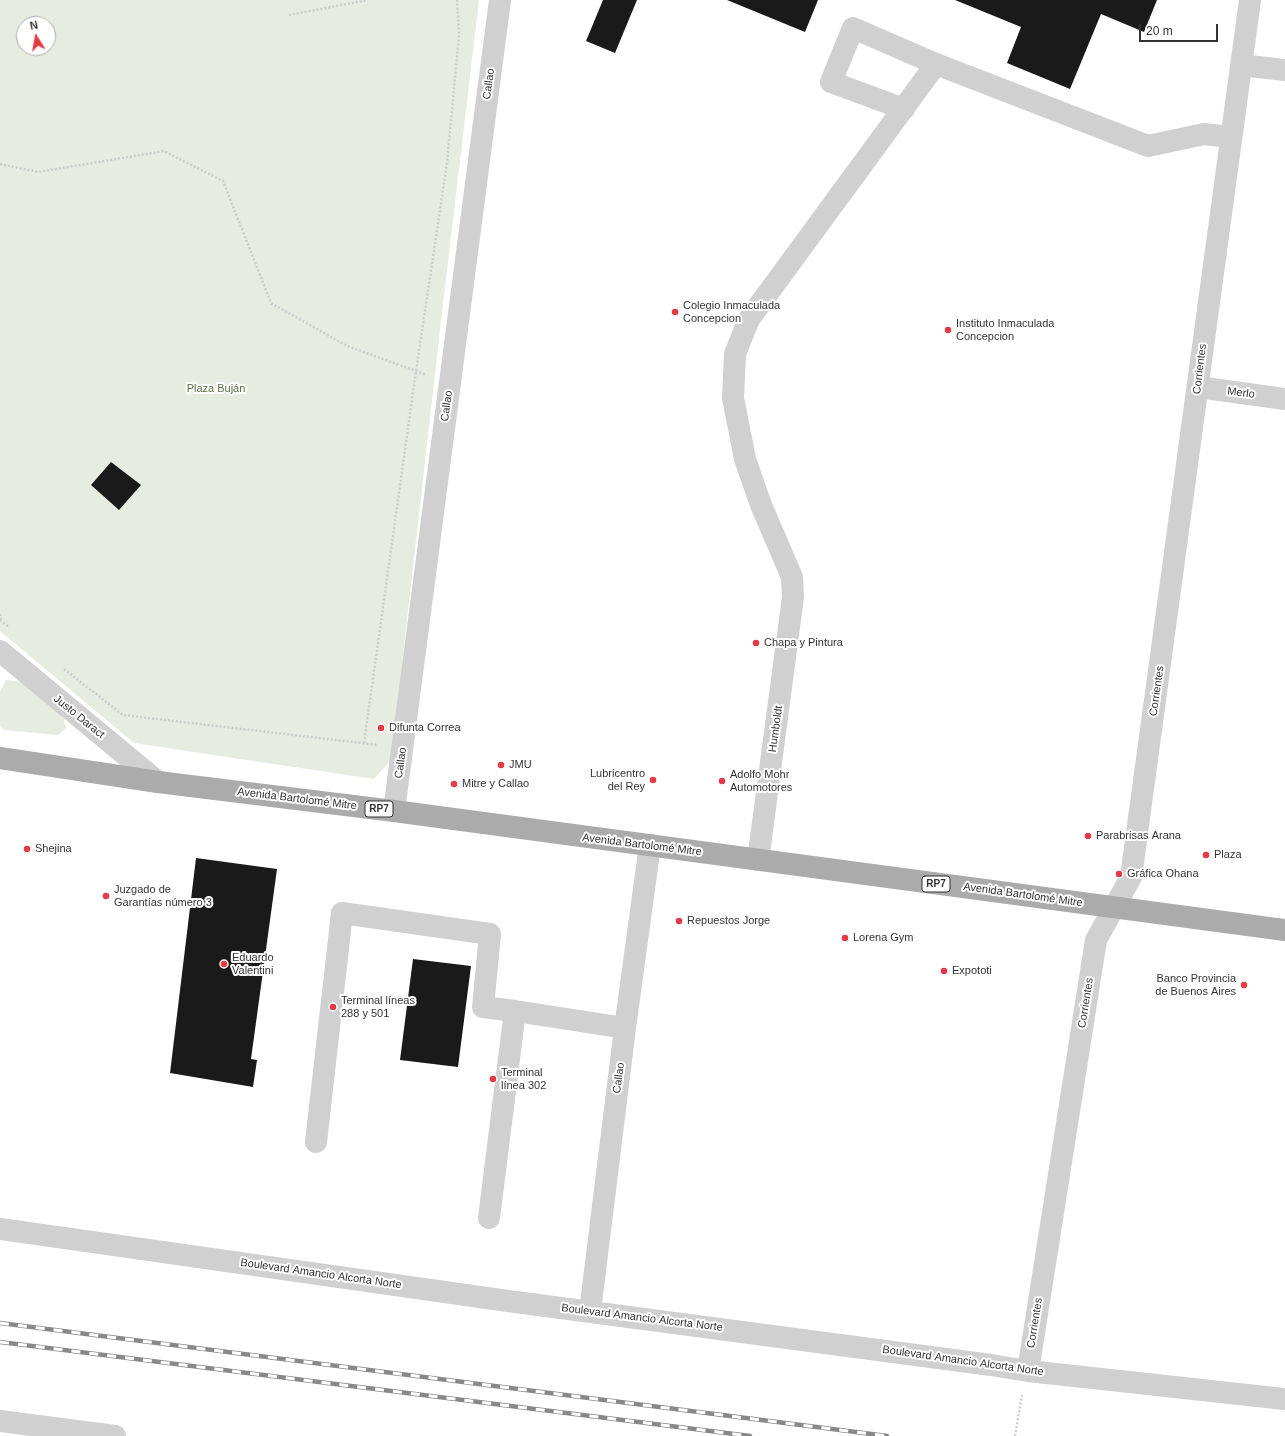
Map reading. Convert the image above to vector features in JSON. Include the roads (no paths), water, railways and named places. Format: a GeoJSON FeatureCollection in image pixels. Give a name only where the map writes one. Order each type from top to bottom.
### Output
{"type":"FeatureCollection","features":[{"type":"Feature","properties":{"kind":"main road","name":"Avenida Bartolomé Mitre"},"geometry":{"type":"LineString","coordinates":[[0,758],[158,782],[394,811],[1285,930]]}},
{"type":"Feature","properties":{"kind":"street","name":"Callao"},"geometry":{"type":"LineString","coordinates":[[394,811],[500,0]]}},
{"type":"Feature","properties":{"kind":"street","name":"Corrientes"},"geometry":{"type":"LineString","coordinates":[[1028,1371],[1096,940],[1131,877],[1250,0]]}},
{"type":"Feature","properties":{"kind":"street"},"geometry":{"type":"LineString","coordinates":[[904,109],[831,82],[853,28],[936,64],[1148,146],[1204,134],[1232,137]]}},
{"type":"Feature","properties":{"kind":"street","name":"Humboldt"},"geometry":{"type":"LineString","coordinates":[[758,860],[793,597],[792,577],[761,505],[745,459],[733,398],[735,354],[748,319],[936,64]]}},
{"type":"Feature","properties":{"kind":"street"},"geometry":{"type":"LineString","coordinates":[[1241,65],[1285,70]]}},
{"type":"Feature","properties":{"kind":"street","name":"Merlo"},"geometry":{"type":"LineString","coordinates":[[1198,387],[1285,399]]}},
{"type":"Feature","properties":{"kind":"street","name":"Justo Daract"},"geometry":{"type":"LineString","coordinates":[[0,652],[158,782]]}},
{"type":"Feature","properties":{"kind":"street","name":"Callao"},"geometry":{"type":"LineString","coordinates":[[590,1311],[625,1028],[650,845]]}},
{"type":"Feature","properties":{"kind":"street"},"geometry":{"type":"LineString","coordinates":[[316,1142],[342,913],[490,934],[483,1007],[625,1028]]}},
{"type":"Feature","properties":{"kind":"street"},"geometry":{"type":"LineString","coordinates":[[489,1218],[515,1011]]}},
{"type":"Feature","properties":{"kind":"street","name":"Boulevard Amancio Alcorta Norte"},"geometry":{"type":"LineString","coordinates":[[0,1229],[508,1301],[1028,1371],[1285,1399]]}},
{"type":"Feature","properties":{"kind":"street"},"geometry":{"type":"LineString","coordinates":[[0,1421],[115,1436]]}},
{"type":"Feature","properties":{"kind":"railway"},"geometry":{"type":"LineString","coordinates":[[0,1323],[887,1436]]}},
{"type":"Feature","properties":{"kind":"railway"},"geometry":{"type":"LineString","coordinates":[[0,1342],[750,1436]]}},
{"type":"Feature","properties":{"kind":"place","name":"Colegio Inmaculada Concepcion"},"geometry":{"type":"Point","coordinates":[675,312]}},
{"type":"Feature","properties":{"kind":"place","name":"Instituto Inmaculada Concepcion"},"geometry":{"type":"Point","coordinates":[948,330]}},
{"type":"Feature","properties":{"kind":"place","name":"Chapa y Pintura"},"geometry":{"type":"Point","coordinates":[756,643]}},
{"type":"Feature","properties":{"kind":"place","name":"Difunta Correa"},"geometry":{"type":"Point","coordinates":[381,728]}},
{"type":"Feature","properties":{"kind":"place","name":"JMU"},"geometry":{"type":"Point","coordinates":[501,765]}},
{"type":"Feature","properties":{"kind":"place","name":"Lubricentro del Rey"},"geometry":{"type":"Point","coordinates":[653,780]}},
{"type":"Feature","properties":{"kind":"place","name":"Adolfo Mohr Automotores"},"geometry":{"type":"Point","coordinates":[722,781]}},
{"type":"Feature","properties":{"kind":"place","name":"Mitre y Callao"},"geometry":{"type":"Point","coordinates":[454,784]}},
{"type":"Feature","properties":{"kind":"place","name":"Parabrisas Arana"},"geometry":{"type":"Point","coordinates":[1088,836]}},
{"type":"Feature","properties":{"kind":"place","name":"Shejina"},"geometry":{"type":"Point","coordinates":[27,849]}},
{"type":"Feature","properties":{"kind":"place","name":"Plaza"},"geometry":{"type":"Point","coordinates":[1206,855]}},
{"type":"Feature","properties":{"kind":"place","name":"Gráfica Ohana"},"geometry":{"type":"Point","coordinates":[1119,874]}},
{"type":"Feature","properties":{"kind":"place","name":"Juzgado de Garantías número 3"},"geometry":{"type":"Point","coordinates":[106,896]}},
{"type":"Feature","properties":{"kind":"place","name":"Repuestos Jorge"},"geometry":{"type":"Point","coordinates":[679,921]}},
{"type":"Feature","properties":{"kind":"place","name":"Lorena Gym"},"geometry":{"type":"Point","coordinates":[845,938]}},
{"type":"Feature","properties":{"kind":"place","name":"Eduardo Valentini"},"geometry":{"type":"Point","coordinates":[224,964]}},
{"type":"Feature","properties":{"kind":"place","name":"Expototi"},"geometry":{"type":"Point","coordinates":[944,971]}},
{"type":"Feature","properties":{"kind":"place","name":"Banco Provincia de Buenos Aires"},"geometry":{"type":"Point","coordinates":[1244,985]}},
{"type":"Feature","properties":{"kind":"place","name":"Terminal líneas 288 y 501"},"geometry":{"type":"Point","coordinates":[333,1007]}},
{"type":"Feature","properties":{"kind":"place","name":"Terminal línea 302"},"geometry":{"type":"Point","coordinates":[493,1079]}},
{"type":"Feature","properties":{"kind":"park label","name":"Plaza Buján"},"geometry":{"type":"Point","coordinates":[216,389]}}]}
